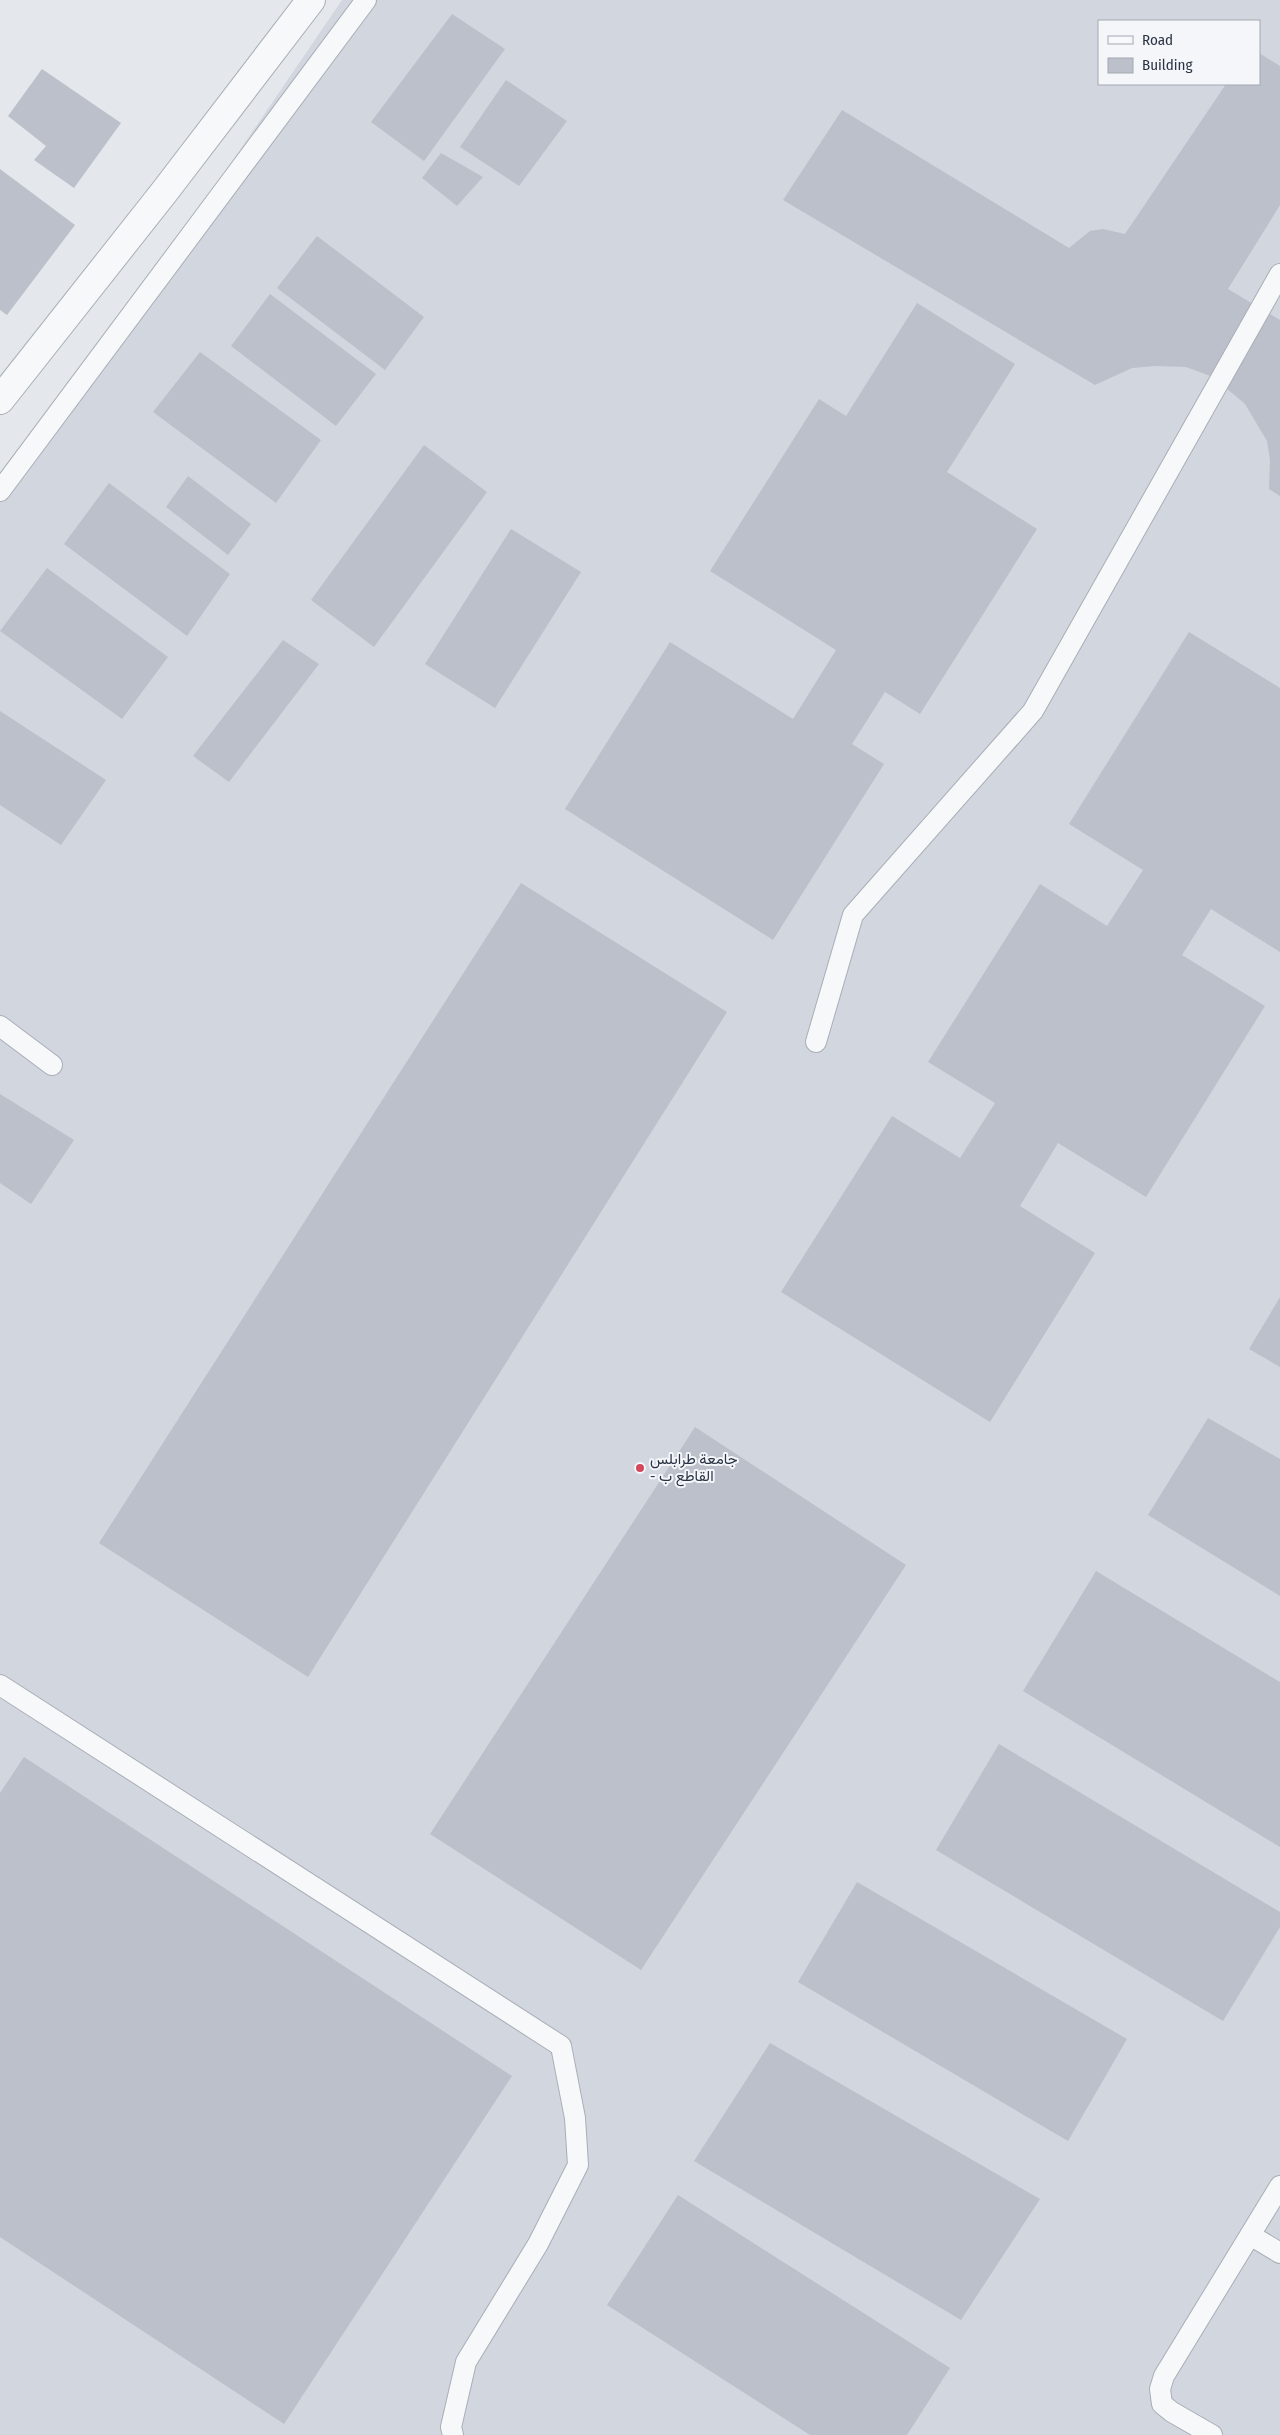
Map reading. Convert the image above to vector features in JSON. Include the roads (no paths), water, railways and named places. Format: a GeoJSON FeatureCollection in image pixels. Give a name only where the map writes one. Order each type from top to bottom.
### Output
{"type":"FeatureCollection","features":[{"type":"Feature","properties":{"kind":"street"},"geometry":{"type":"LineString","coordinates":[[0,400],[165,191],[311,0]]}},
{"type":"Feature","properties":{"kind":"lane"},"geometry":{"type":"LineString","coordinates":[[0,491],[366,0]]}},
{"type":"Feature","properties":{"kind":"lane"},"geometry":{"type":"LineString","coordinates":[[816,1042],[853,915],[1033,711],[1280,274]]}},
{"type":"Feature","properties":{"kind":"lane"},"geometry":{"type":"LineString","coordinates":[[0,1026],[52,1065]]}},
{"type":"Feature","properties":{"kind":"lane"},"geometry":{"type":"LineString","coordinates":[[0,1685],[561,2046],[575,2118],[578,2165],[538,2244],[466,2362],[450,2427],[453,2435]]}},
{"type":"Feature","properties":{"kind":"lane"},"geometry":{"type":"LineString","coordinates":[[1212,2435],[1172,2412],[1162,2404],[1160,2389],[1164,2376],[1280,2186]]}},
{"type":"Feature","properties":{"kind":"lane"},"geometry":{"type":"LineString","coordinates":[[1250,2235],[1280,2253]]}},
{"type":"Feature","properties":{"kind":"place","name":"جامعة طرابلس - القاطع ب"},"geometry":{"type":"Point","coordinates":[640,1468]}}]}
